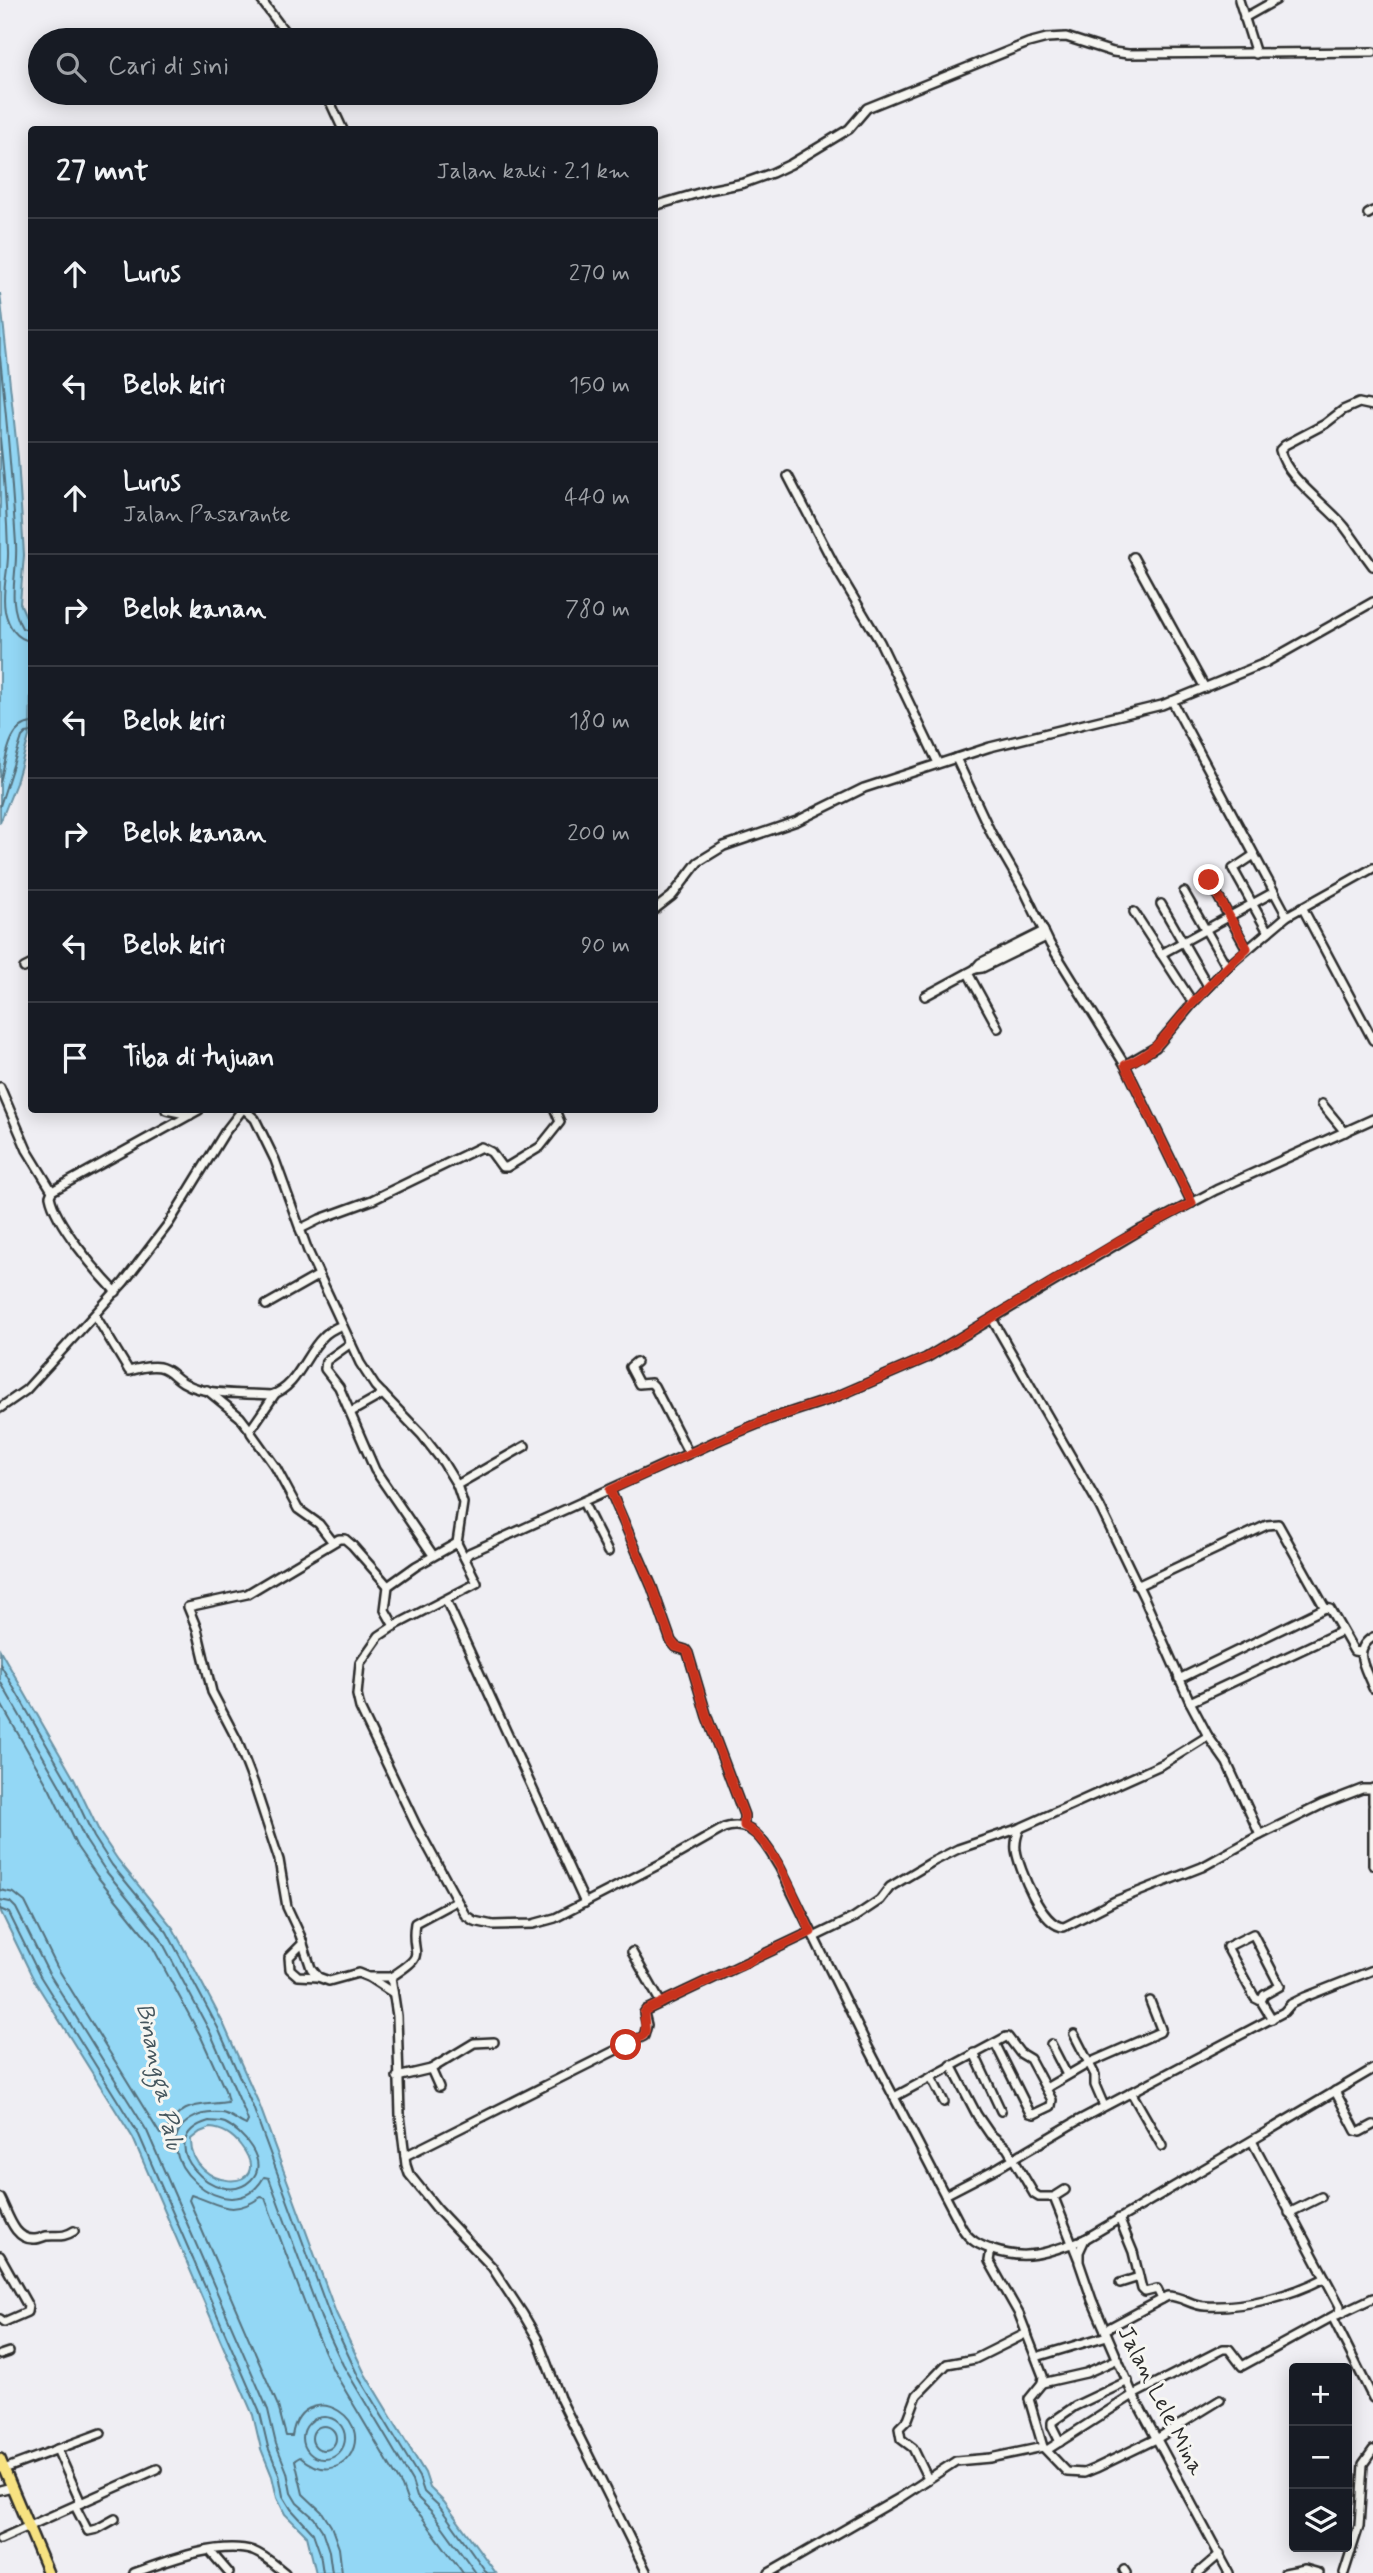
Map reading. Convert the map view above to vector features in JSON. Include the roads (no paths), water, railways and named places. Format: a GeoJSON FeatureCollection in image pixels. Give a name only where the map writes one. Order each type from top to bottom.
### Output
{"type":"FeatureCollection","features":[{"type":"Feature","properties":{"kind":"main road"},"geometry":{"type":"LineString","coordinates":[[0,2459],[29,2526],[44,2571]]}},
{"type":"Feature","properties":{"kind":"street"},"geometry":{"type":"LineString","coordinates":[[261,0],[282,28]]}},
{"type":"Feature","properties":{"kind":"street"},"geometry":{"type":"LineString","coordinates":[[1238,0],[1256,54]]}},
{"type":"Feature","properties":{"kind":"street"},"geometry":{"type":"LineString","coordinates":[[1244,18],[1276,0]]}},
{"type":"Feature","properties":{"kind":"street"},"geometry":{"type":"LineString","coordinates":[[658,205],[744,183],[772,173],[849,129],[867,108],[1042,38],[1066,37],[1120,54],[1373,52]]}},
{"type":"Feature","properties":{"kind":"street"},"geometry":{"type":"LineString","coordinates":[[332,105],[341,126]]}},
{"type":"Feature","properties":{"kind":"street"},"geometry":{"type":"LineString","coordinates":[[1373,406],[1359,403],[1343,410],[1325,424],[1280,450],[1281,457],[1296,477],[1343,525],[1373,566]]}},
{"type":"Feature","properties":{"kind":"street"},"geometry":{"type":"LineString","coordinates":[[788,476],[836,568],[880,642],[938,764]]}},
{"type":"Feature","properties":{"kind":"street"},"geometry":{"type":"LineString","coordinates":[[1133,557],[1205,688]]}},
{"type":"Feature","properties":{"kind":"street"},"geometry":{"type":"LineString","coordinates":[[658,907],[672,896],[698,862],[717,849],[797,821],[864,788],[956,758],[1017,739],[1149,709],[1172,701],[1289,650],[1373,601]]}},
{"type":"Feature","properties":{"kind":"street"},"geometry":{"type":"LineString","coordinates":[[1172,701],[1287,916]]}},
{"type":"Feature","properties":{"kind":"street"},"geometry":{"type":"LineString","coordinates":[[956,758],[991,832],[1045,934],[1125,1065],[1192,1203]]}},
{"type":"Feature","properties":{"kind":"street"},"geometry":{"type":"LineString","coordinates":[[1254,855],[1233,869],[1268,932]]}},
{"type":"Feature","properties":{"kind":"street"},"geometry":{"type":"LineString","coordinates":[[1125,1065],[1156,1047],[1208,986],[1247,948],[1287,916],[1373,868]]}},
{"type":"Feature","properties":{"kind":"street"},"geometry":{"type":"LineString","coordinates":[[1209,880],[1247,948]]}},
{"type":"Feature","properties":{"kind":"street"},"geometry":{"type":"LineString","coordinates":[[1184,892],[1227,967]]}},
{"type":"Feature","properties":{"kind":"street"},"geometry":{"type":"LineString","coordinates":[[1161,954],[1274,892]]}},
{"type":"Feature","properties":{"kind":"street"},"geometry":{"type":"LineString","coordinates":[[1161,904],[1208,986]]}},
{"type":"Feature","properties":{"kind":"street"},"geometry":{"type":"LineString","coordinates":[[1302,907],[1373,1040]]}},
{"type":"Feature","properties":{"kind":"street"},"geometry":{"type":"LineString","coordinates":[[1134,912],[1193,1003]]}},
{"type":"Feature","properties":{"kind":"street"},"geometry":{"type":"LineString","coordinates":[[925,996],[972,971],[980,963],[1045,934]]}},
{"type":"Feature","properties":{"kind":"street"},"geometry":{"type":"LineString","coordinates":[[972,971],[998,1028]]}},
{"type":"Feature","properties":{"kind":"street"},"geometry":{"type":"LineString","coordinates":[[0,1087],[27,1150],[52,1191],[51,1201],[63,1223],[116,1292]]}},
{"type":"Feature","properties":{"kind":"street"},"geometry":{"type":"LineString","coordinates":[[1322,1104],[1345,1132]]}},
{"type":"Feature","properties":{"kind":"street"},"geometry":{"type":"LineString","coordinates":[[180,1113],[190,1115]]}},
{"type":"Feature","properties":{"kind":"street"},"geometry":{"type":"LineString","coordinates":[[52,1191],[194,1113]]}},
{"type":"Feature","properties":{"kind":"street"},"geometry":{"type":"LineString","coordinates":[[0,1408],[26,1390],[116,1292],[169,1223],[225,1132],[241,1113]]}},
{"type":"Feature","properties":{"kind":"street"},"geometry":{"type":"LineString","coordinates":[[248,1113],[255,1119],[275,1160],[319,1275],[367,1376],[422,1435],[443,1462],[457,1485],[463,1503],[457,1543],[477,1583],[379,1636],[360,1663],[357,1700],[416,1825],[465,1914],[474,1921],[501,1925],[540,1923],[585,1903],[724,1828],[744,1826],[759,1836],[769,1849],[968,2238],[1015,2256],[1027,2257],[1085,2239],[1373,2069]]}},
{"type":"Feature","properties":{"kind":"street"},"geometry":{"type":"LineString","coordinates":[[300,1229],[372,1200],[481,1147],[491,1152],[503,1167],[507,1167],[547,1140],[560,1122],[556,1113]]}},
{"type":"Feature","properties":{"kind":"street"},"geometry":{"type":"LineString","coordinates":[[465,1558],[469,1553],[688,1454],[770,1419],[831,1399],[898,1371],[954,1342],[1118,1242],[1192,1203],[1373,1119]]}},
{"type":"Feature","properties":{"kind":"street"},"geometry":{"type":"LineString","coordinates":[[266,1305],[319,1275]]}},
{"type":"Feature","properties":{"kind":"street"},"geometry":{"type":"LineString","coordinates":[[95,1315],[130,1371],[149,1365],[158,1366],[166,1368],[190,1386],[207,1390],[276,1394]]}},
{"type":"Feature","properties":{"kind":"street"},"geometry":{"type":"LineString","coordinates":[[992,1319],[1082,1474],[1119,1544],[1190,1702],[1208,1736],[1227,1763],[1259,1835]]}},
{"type":"Feature","properties":{"kind":"street"},"geometry":{"type":"LineString","coordinates":[[250,1430],[276,1394],[307,1362],[319,1340],[342,1325]]}},
{"type":"Feature","properties":{"kind":"street"},"geometry":{"type":"LineString","coordinates":[[351,1343],[324,1365],[351,1412],[375,1470],[433,1555]]}},
{"type":"Feature","properties":{"kind":"street"},"geometry":{"type":"LineString","coordinates":[[636,1362],[630,1367],[636,1381],[639,1384],[653,1384],[688,1454]]}},
{"type":"Feature","properties":{"kind":"street"},"geometry":{"type":"LineString","coordinates":[[207,1390],[240,1417],[298,1509],[319,1524],[332,1541]]}},
{"type":"Feature","properties":{"kind":"street"},"geometry":{"type":"LineString","coordinates":[[351,1412],[383,1394]]}},
{"type":"Feature","properties":{"kind":"street"},"geometry":{"type":"LineString","coordinates":[[457,1485],[526,1446]]}},
{"type":"Feature","properties":{"kind":"street"},"geometry":{"type":"LineString","coordinates":[[610,1490],[652,1587],[671,1641],[688,1653],[707,1717],[744,1815],[744,1826]]}},
{"type":"Feature","properties":{"kind":"street"},"geometry":{"type":"LineString","coordinates":[[583,1502],[608,1552]]}},
{"type":"Feature","properties":{"kind":"street"},"geometry":{"type":"LineString","coordinates":[[1137,1586],[1267,1525],[1278,1524],[1325,1608],[1330,1609],[1354,1651],[1360,1652]]}},
{"type":"Feature","properties":{"kind":"street"},"geometry":{"type":"LineString","coordinates":[[318,1977],[311,1968],[287,1907],[279,1860],[254,1783],[237,1740],[212,1692],[197,1629],[188,1607],[247,1594],[332,1541],[345,1539],[388,1586]]}},
{"type":"Feature","properties":{"kind":"street"},"geometry":{"type":"LineString","coordinates":[[394,1626],[385,1610],[388,1586],[433,1555],[457,1543]]}},
{"type":"Feature","properties":{"kind":"street"},"geometry":{"type":"LineString","coordinates":[[446,1600],[585,1903]]}},
{"type":"Feature","properties":{"kind":"street"},"geometry":{"type":"LineString","coordinates":[[1179,1679],[1325,1608]]}},
{"type":"Feature","properties":{"kind":"street"},"geometry":{"type":"LineString","coordinates":[[1190,1702],[1342,1630]]}},
{"type":"Feature","properties":{"kind":"street"},"geometry":{"type":"LineString","coordinates":[[1373,1637],[1363,1644],[1360,1652],[1373,1688]]}},
{"type":"Feature","properties":{"kind":"street"},"geometry":{"type":"LineString","coordinates":[[405,2156],[644,2036],[647,2025],[644,2013],[661,2003],[853,1918],[880,1900],[890,1887],[958,1849],[1020,1828],[1163,1764],[1208,1736]]}},
{"type":"Feature","properties":{"kind":"street"},"geometry":{"type":"LineString","coordinates":[[1020,1828],[1016,1839],[1017,1851],[1027,1884],[1050,1921],[1060,1927],[1115,1901],[1202,1867],[1259,1835],[1362,1789],[1373,1789],[1373,1865]]}},
{"type":"Feature","properties":{"kind":"street"},"geometry":{"type":"LineString","coordinates":[[303,1943],[289,1958],[289,1969],[299,1976],[336,1981],[358,1973],[391,1977],[413,1962],[418,1951],[414,1931],[418,1920],[456,1901]]}},
{"type":"Feature","properties":{"kind":"street"},"geometry":{"type":"LineString","coordinates":[[1261,2001],[1264,1995],[1280,1986],[1253,1934],[1227,1947],[1255,1998],[1261,2001],[1272,2019]]}},
{"type":"Feature","properties":{"kind":"street"},"geometry":{"type":"LineString","coordinates":[[632,1952],[661,2003]]}},
{"type":"Feature","properties":{"kind":"street"},"geometry":{"type":"LineString","coordinates":[[944,2195],[1104,2106],[1272,2019],[1291,2004],[1373,1970]]}},
{"type":"Feature","properties":{"kind":"street"},"geometry":{"type":"LineString","coordinates":[[368,1976],[393,1993]]}},
{"type":"Feature","properties":{"kind":"street"},"geometry":{"type":"LineString","coordinates":[[391,1977],[397,2016],[397,2077],[406,2165],[415,2185],[492,2267],[523,2314],[537,2338],[560,2398],[647,2573]]}},
{"type":"Feature","properties":{"kind":"street"},"geometry":{"type":"LineString","coordinates":[[1046,2088],[1089,2063],[1160,2032],[1150,2001]]}},
{"type":"Feature","properties":{"kind":"street"},"geometry":{"type":"LineString","coordinates":[[1074,2034],[1096,2077],[1095,2085],[1104,2106]]}},
{"type":"Feature","properties":{"kind":"street"},"geometry":{"type":"LineString","coordinates":[[894,2097],[951,2065],[974,2053],[995,2043],[1009,2037],[1020,2053],[1030,2059],[1052,2105],[1031,2114],[995,2043]]}},
{"type":"Feature","properties":{"kind":"street"},"geometry":{"type":"LineString","coordinates":[[397,2077],[431,2069],[474,2043],[494,2042]]}},
{"type":"Feature","properties":{"kind":"street"},"geometry":{"type":"LineString","coordinates":[[1051,2044],[1067,2075]]}},
{"type":"Feature","properties":{"kind":"street"},"geometry":{"type":"LineString","coordinates":[[974,2053],[1002,2111]]}},
{"type":"Feature","properties":{"kind":"street"},"geometry":{"type":"LineString","coordinates":[[951,2065],[990,2134],[1003,2144],[1014,2158],[1037,2196],[1054,2197],[1065,2190]]}},
{"type":"Feature","properties":{"kind":"street"},"geometry":{"type":"LineString","coordinates":[[431,2069],[439,2087]]}},
{"type":"Feature","properties":{"kind":"street"},"geometry":{"type":"LineString","coordinates":[[930,2077],[944,2102]]}},
{"type":"Feature","properties":{"kind":"street"},"geometry":{"type":"LineString","coordinates":[[1335,2091],[1356,2131],[1360,2132],[1373,2125]]}},
{"type":"Feature","properties":{"kind":"street"},"geometry":{"type":"LineString","coordinates":[[1132,2092],[1162,2146]]}},
{"type":"Feature","properties":{"kind":"street"},"geometry":{"type":"LineString","coordinates":[[1252,2141],[1340,2306],[1335,2316]]}},
{"type":"Feature","properties":{"kind":"street","name":"Jalan Lele Mina"},"geometry":{"type":"LineString","coordinates":[[1054,2197],[1085,2283],[1133,2395],[1229,2573]]}},
{"type":"Feature","properties":{"kind":"street"},"geometry":{"type":"LineString","coordinates":[[1289,2213],[1321,2197]]}},
{"type":"Feature","properties":{"kind":"street"},"geometry":{"type":"LineString","coordinates":[[0,2198],[13,2225],[24,2236],[32,2239],[45,2236],[62,2237],[74,2231]]}},
{"type":"Feature","properties":{"kind":"street"},"geometry":{"type":"LineString","coordinates":[[1119,2218],[1133,2252],[1143,2291],[1157,2289],[1162,2299]]}},
{"type":"Feature","properties":{"kind":"street"},"geometry":{"type":"LineString","coordinates":[[1079,2262],[1079,2252],[1085,2239]]}},
{"type":"Feature","properties":{"kind":"street"},"geometry":{"type":"LineString","coordinates":[[991,2249],[989,2261],[1015,2306],[1043,2376],[1042,2383],[1029,2399],[1045,2449],[1067,2472],[1079,2474],[1090,2471],[1158,2438],[1220,2400]]}},
{"type":"Feature","properties":{"kind":"street"},"geometry":{"type":"LineString","coordinates":[[0,2256],[28,2306],[27,2312],[16,2318],[4,2322],[0,2319]]}},
{"type":"Feature","properties":{"kind":"street"},"geometry":{"type":"LineString","coordinates":[[1120,2283],[1139,2277]]}},
{"type":"Feature","properties":{"kind":"street"},"geometry":{"type":"LineString","coordinates":[[1036,2357],[1106,2333],[1162,2299],[1177,2296],[1207,2306],[1280,2298],[1325,2278]]}},
{"type":"Feature","properties":{"kind":"street"},"geometry":{"type":"LineString","coordinates":[[769,2573],[861,2521],[956,2461],[1045,2449],[1133,2395],[1226,2347],[1242,2366],[1373,2298]]}},
{"type":"Feature","properties":{"kind":"street"},"geometry":{"type":"LineString","coordinates":[[1335,2316],[1373,2398]]}},
{"type":"Feature","properties":{"kind":"street"},"geometry":{"type":"LineString","coordinates":[[928,2479],[913,2448],[901,2440],[898,2429],[908,2419],[917,2395],[947,2364],[975,2359],[1027,2333]]}},
{"type":"Feature","properties":{"kind":"street"},"geometry":{"type":"LineString","coordinates":[[0,2355],[9,2352]]}},
{"type":"Feature","properties":{"kind":"street"},"geometry":{"type":"LineString","coordinates":[[1042,2383],[1086,2373],[1118,2359]]}},
{"type":"Feature","properties":{"kind":"street"},"geometry":{"type":"LineString","coordinates":[[1060,2442],[1052,2422],[1084,2401],[1128,2381]]}},
{"type":"Feature","properties":{"kind":"street"},"geometry":{"type":"LineString","coordinates":[[4,2469],[101,2433]]}},
{"type":"Feature","properties":{"kind":"street"},"geometry":{"type":"LineString","coordinates":[[57,2449],[88,2531],[115,2519]]}},
{"type":"Feature","properties":{"kind":"street"},"geometry":{"type":"LineString","coordinates":[[1344,2573],[1359,2526],[1363,2463],[1373,2450]]}},
{"type":"Feature","properties":{"kind":"street"},"geometry":{"type":"LineString","coordinates":[[0,2539],[157,2469]]}},
{"type":"Feature","properties":{"kind":"street"},"geometry":{"type":"LineString","coordinates":[[0,2490],[12,2487]]}},
{"type":"Feature","properties":{"kind":"street"},"geometry":{"type":"LineString","coordinates":[[134,2573],[170,2560],[210,2551],[247,2549],[271,2561],[285,2573]]}},
{"type":"Feature","properties":{"kind":"street"},"geometry":{"type":"LineString","coordinates":[[210,2551],[229,2573]]}},
{"type":"Feature","properties":{"kind":"street"},"geometry":{"type":"LineString","coordinates":[[1198,2573],[1220,2554]]}},
{"type":"Feature","properties":{"kind":"street"},"geometry":{"type":"LineString","coordinates":[[1284,2573],[1305,2569],[1319,2573]]}},
{"type":"Feature","properties":{"kind":"water"},"geometry":{"type":"Polygon","coordinates":[[[0,293],[18,458],[24,555],[20,603],[28,621],[28,740],[16,783],[0,823],[0,293]]]}},
{"type":"Feature","properties":{"kind":"water","name":"Binangga Palu"},"geometry":{"type":"Polygon","coordinates":[[[0,1650],[74,1779],[100,1833],[118,1860],[173,1928],[224,2025],[259,2104],[336,2313],[365,2374],[425,2473],[430,2488],[444,2502],[496,2573],[316,2573],[307,2536],[285,2514],[277,2498],[253,2415],[133,2138],[34,1980],[0,1910],[0,1650]],[[215,2129],[200,2132],[191,2139],[194,2156],[203,2169],[216,2177],[241,2179],[249,2173],[249,2162],[241,2146],[228,2133],[215,2129]]]}}]}
